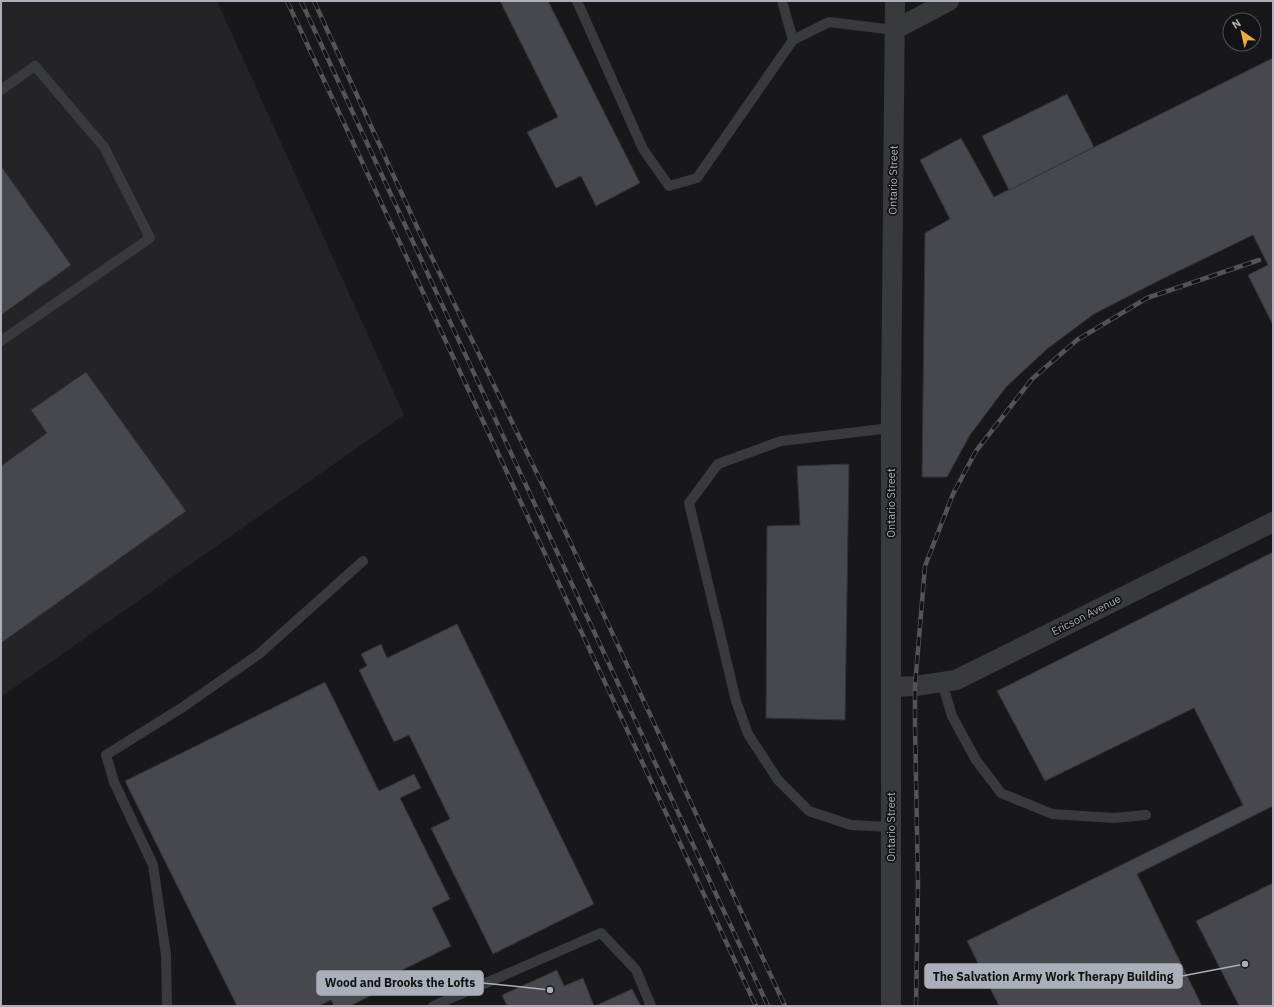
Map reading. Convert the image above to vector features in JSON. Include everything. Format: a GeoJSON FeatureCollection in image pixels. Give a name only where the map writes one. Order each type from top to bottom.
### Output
{"type":"FeatureCollection","features":[{"type":"Feature","properties":{"kind":"street","name":"Ontario Street"},"geometry":{"type":"LineString","coordinates":[[891,1006],[891,428],[895,1]]}},
{"type":"Feature","properties":{"kind":"street"},"geometry":{"type":"LineString","coordinates":[[894,30],[949,1]]}},
{"type":"Feature","properties":{"kind":"street","name":"Ericson Avenue"},"geometry":{"type":"LineString","coordinates":[[892,687],[916,686],[956,680],[1273,522]]}},
{"type":"Feature","properties":{"kind":"lane"},"geometry":{"type":"LineString","coordinates":[[577,1],[643,149],[669,186],[697,178],[793,40],[829,22],[894,30]]}},
{"type":"Feature","properties":{"kind":"lane"},"geometry":{"type":"LineString","coordinates":[[782,1],[793,40]]}},
{"type":"Feature","properties":{"kind":"lane"},"geometry":{"type":"LineString","coordinates":[[1,90],[34,66],[104,147],[150,238],[1,341]]}},
{"type":"Feature","properties":{"kind":"lane"},"geometry":{"type":"LineString","coordinates":[[891,428],[781,441],[718,464],[689,503],[736,701],[748,734],[778,780],[810,811],[851,825],[892,827]]}},
{"type":"Feature","properties":{"kind":"lane"},"geometry":{"type":"LineString","coordinates":[[167,1006],[166,955],[153,865],[114,782],[106,756],[183,707],[259,654],[363,561]]}},
{"type":"Feature","properties":{"kind":"lane"},"geometry":{"type":"LineString","coordinates":[[942,682],[952,716],[976,760],[1001,793],[1052,814],[1114,818],[1146,815]]}},
{"type":"Feature","properties":{"kind":"lane"},"geometry":{"type":"LineString","coordinates":[[433,1006],[601,933],[636,970],[651,1006]]}},
{"type":"Feature","properties":{"kind":"shaded area"},"geometry":{"type":"Polygon","coordinates":[[[1,1],[217,1],[404,415],[1,697],[1,1]]]}},
{"type":"Feature","properties":{"kind":"building"},"geometry":{"type":"Polygon","coordinates":[[[500,1],[548,1],[640,183],[596,206],[581,176],[556,188],[527,132],[558,117],[500,1]]]}},
{"type":"Feature","properties":{"kind":"building"},"geometry":{"type":"Polygon","coordinates":[[[1273,58],[1273,325],[1248,275],[1268,265],[1253,235],[1094,314],[1047,349],[1006,387],[970,435],[947,477],[922,477],[925,233],[950,219],[920,160],[961,138],[994,197],[1273,58]]]}},
{"type":"Feature","properties":{"kind":"building"},"geometry":{"type":"Polygon","coordinates":[[[1067,94],[1094,147],[1009,190],[982,136],[1067,94]]]}},
{"type":"Feature","properties":{"kind":"building"},"geometry":{"type":"Polygon","coordinates":[[[1,166],[71,265],[1,315],[1,166]]]}},
{"type":"Feature","properties":{"kind":"building"},"geometry":{"type":"Polygon","coordinates":[[[86,372],[186,511],[1,643],[1,466],[47,433],[31,410],[86,372]]]}},
{"type":"Feature","properties":{"kind":"building"},"geometry":{"type":"Polygon","coordinates":[[[849,464],[845,720],[766,718],[767,526],[800,525],[797,466],[849,464]]]}},
{"type":"Feature","properties":{"kind":"building"},"geometry":{"type":"Polygon","coordinates":[[[1273,552],[1273,806],[1137,874],[1202,1006],[999,1006],[967,941],[1243,805],[1194,708],[1045,781],[997,691],[1273,552]]]}},
{"type":"Feature","properties":{"kind":"building"},"geometry":{"type":"Polygon","coordinates":[[[457,624],[594,904],[493,954],[431,828],[450,819],[409,735],[394,742],[359,670],[367,666],[361,654],[381,644],[387,658],[457,624]]]}},
{"type":"Feature","properties":{"kind":"building"},"geometry":{"type":"Polygon","coordinates":[[[325,682],[379,791],[414,774],[421,788],[400,798],[450,899],[432,908],[451,946],[370,986],[374,994],[350,1006],[334,1006],[331,1000],[319,1006],[237,1006],[125,781],[325,682]]]}},
{"type":"Feature","properties":{"kind":"building"},"geometry":{"type":"Polygon","coordinates":[[[1273,883],[1273,1006],[1239,1006],[1196,921],[1273,883]]]}},
{"type":"Feature","properties":{"kind":"building"},"geometry":{"type":"Polygon","coordinates":[[[557,970],[564,986],[583,978],[594,1006],[507,1006],[502,995],[557,970]]]}},
{"type":"Feature","properties":{"kind":"building"},"geometry":{"type":"Polygon","coordinates":[[[632,989],[641,1006],[595,1006],[632,989]]]}},
{"type":"Feature","properties":{"kind":"railway"},"geometry":{"type":"LineString","coordinates":[[287,1],[756,1006]]}},
{"type":"Feature","properties":{"kind":"railway"},"geometry":{"type":"LineString","coordinates":[[301,1],[768,1006]]}},
{"type":"Feature","properties":{"kind":"railway"},"geometry":{"type":"LineString","coordinates":[[314,1],[417,227],[565,531],[785,1006]]}},
{"type":"Feature","properties":{"kind":"railway"},"geometry":{"type":"LineString","coordinates":[[916,1006],[918,884],[915,686],[925,566],[953,494],[976,451],[1032,379],[1077,340],[1147,298],[1259,260]]}},
{"type":"Feature","properties":{"kind":"place","name":"The Salvation Army Work Therapy Building"},"geometry":{"type":"Point","coordinates":[1245,964]}},
{"type":"Feature","properties":{"kind":"place","name":"Wood and Brooks the Lofts"},"geometry":{"type":"Point","coordinates":[550,990]}}]}
